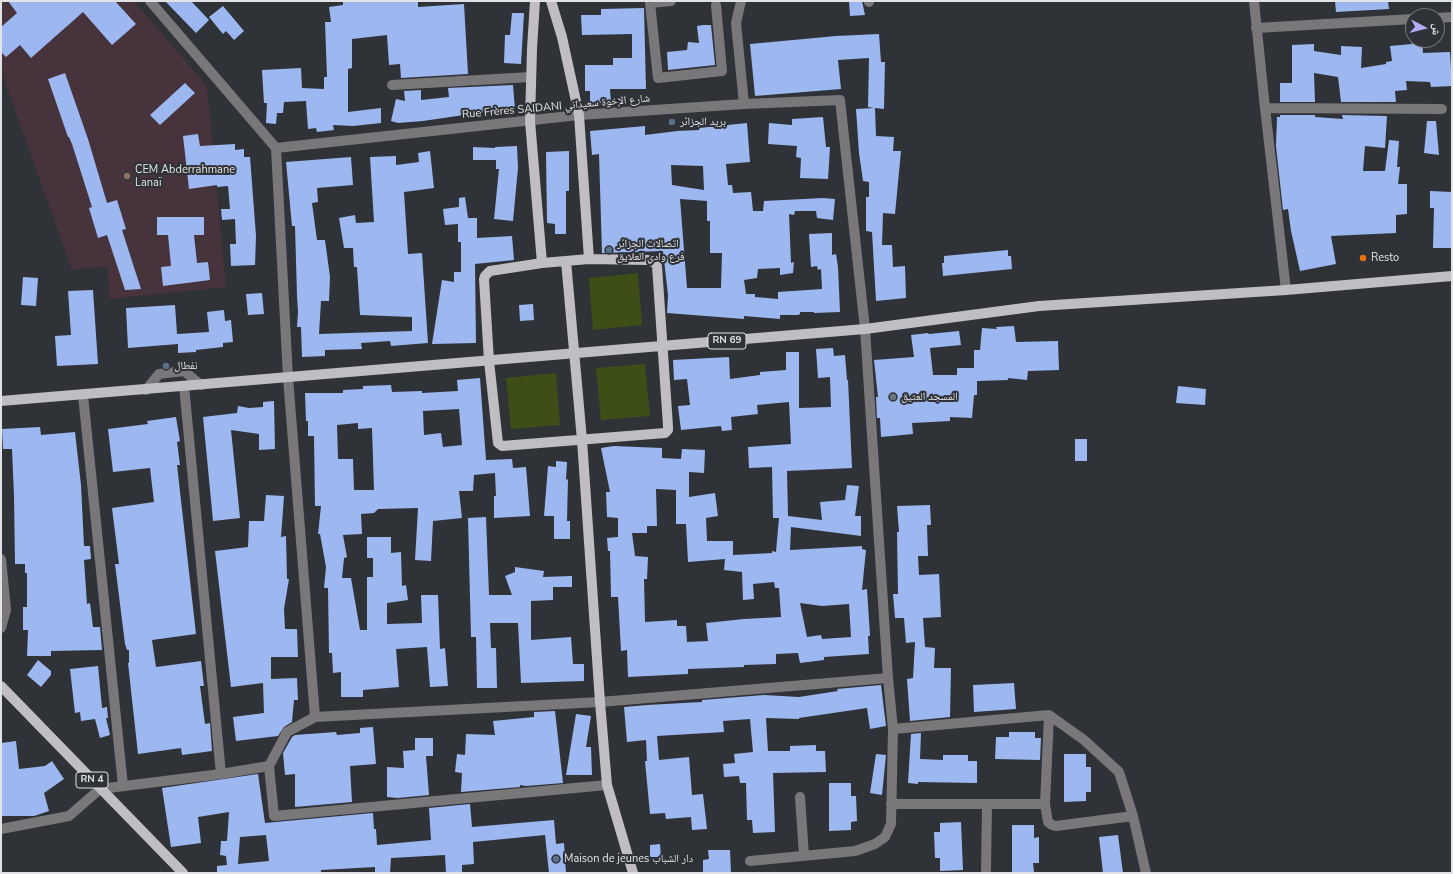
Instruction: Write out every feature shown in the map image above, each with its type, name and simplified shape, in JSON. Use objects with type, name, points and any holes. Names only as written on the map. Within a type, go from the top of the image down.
[{"type":"main road","points":[[535,1],[530,120],[542,263]]},
{"type":"main road","points":[[551,1],[562,38],[579,115],[589,259]]},
{"type":"main road","points":[[589,259],[648,260],[655,263],[668,430],[661,434],[502,446],[499,445],[497,441],[489,361],[484,283],[485,276],[490,272],[542,263],[566,261],[589,259]]},
{"type":"main road","points":[[566,261],[582,440],[607,785],[633,873]]},
{"type":"main road","name":"RN 69","points":[[1,401],[865,329],[1039,306],[1286,290],[1452,276]]},
{"type":"main road","name":"RN 4","points":[[1,686],[183,873]]},
{"type":"street","points":[[150,1],[276,148],[288,378],[315,717]]},
{"type":"street","points":[[671,1],[650,3],[658,78],[722,71],[716,4]]},
{"type":"street","points":[[741,1],[736,23],[744,104]]},
{"type":"street","points":[[1254,1],[1286,290]]},
{"type":"street","points":[[1256,28],[1405,19]]},
{"type":"street","points":[[392,85],[531,77]]},
{"type":"street","name":"Rue Frères SAIDANI شارع الإخوة سعيداني","points":[[276,148],[579,115],[744,104],[840,100],[865,329]]},
{"type":"street","points":[[1265,108],[1442,109]]},
{"type":"street","points":[[750,860],[855,851],[875,844],[885,837],[891,824],[893,729],[888,678],[865,329]]},
{"type":"street","points":[[146,390],[159,374],[184,371],[201,385]]},
{"type":"street","points":[[184,386],[221,774]]},
{"type":"street","points":[[83,395],[123,786]]},
{"type":"street","points":[[1,559],[6,610],[1,628]]},
{"type":"street","points":[[607,785],[274,816],[269,766],[287,732],[315,717],[600,702],[888,678]]},
{"type":"street","points":[[893,729],[1049,715],[1084,740],[1119,772],[1133,816],[1146,873]]},
{"type":"street","points":[[1049,715],[1045,804],[1048,822],[1052,825],[1133,816]]},
{"type":"street","points":[[1,829],[69,816],[100,789],[221,774],[269,766]]},
{"type":"street","points":[[800,797],[804,856]]},
{"type":"street","points":[[892,804],[1045,804]]},
{"type":"street","points":[[986,870],[987,804]]},
{"type":"shaded area","name":"CEM Abderrahmane Lanaï","points":[[1,1],[134,1],[207,86],[226,287],[110,299],[107,266],[72,270],[1,71]]},
{"type":"green space","points":[[638,273],[642,325],[593,330],[589,278]]},
{"type":"green space","points":[[645,364],[650,416],[601,420],[596,368]]},
{"type":"green space","points":[[556,373],[560,425],[511,429],[506,378]]},
{"type":"building","points":[[8,1],[115,1],[136,24],[112,45],[83,12],[31,58],[20,45],[6,57],[1,52],[1,27],[17,13]]},
{"type":"building","points":[[165,1],[191,1],[209,20],[196,33]]},
{"type":"building","points":[[343,1],[418,1],[418,7],[464,4],[468,74],[401,78],[400,64],[389,65],[387,35],[352,39],[352,68],[348,69],[348,112],[381,108],[381,123],[353,126],[333,125],[334,130],[317,132],[316,128],[308,129],[306,101],[284,102],[283,113],[277,113],[276,124],[266,123],[267,103],[264,103],[262,70],[301,68],[302,88],[324,89],[324,77],[327,77],[325,22],[331,22],[329,7],[343,5]]},
{"type":"building","points":[[849,1],[862,1],[865,15],[850,16]]},
{"type":"building","points":[[1335,1],[1388,1],[1389,9],[1336,12]]},
{"type":"building","points":[[223,6],[244,31],[234,40],[226,31],[223,34],[209,17]]},
{"type":"building","points":[[644,8],[646,89],[610,89],[611,103],[590,103],[590,91],[585,91],[585,65],[613,65],[613,58],[632,58],[632,34],[582,35],[581,15],[601,15],[601,9]]},
{"type":"building","points":[[512,13],[524,13],[521,64],[504,63],[505,35],[510,35]]},
{"type":"building","points":[[711,25],[715,65],[668,70],[667,52],[687,50],[688,42],[699,43],[697,26]]},
{"type":"building","points":[[879,34],[881,62],[885,62],[884,109],[875,108],[876,136],[894,137],[893,151],[901,151],[895,214],[883,213],[882,245],[892,245],[893,267],[905,266],[906,298],[876,301],[872,232],[866,231],[866,197],[869,197],[869,182],[863,181],[859,153],[856,109],[874,108],[868,107],[869,58],[838,60],[841,89],[755,96],[750,44],[836,36]]},
{"type":"building","points":[[1314,44],[1314,51],[1341,55],[1341,46],[1362,47],[1361,68],[1386,64],[1386,62],[1392,61],[1390,46],[1405,45],[1405,48],[1423,48],[1423,53],[1450,52],[1452,86],[1431,87],[1430,82],[1406,81],[1407,90],[1395,91],[1396,102],[1341,102],[1338,77],[1314,73],[1315,102],[1280,102],[1280,83],[1292,83],[1292,45]]},
{"type":"building","points":[[65,73],[88,139],[107,203],[117,200],[126,229],[122,230],[141,289],[125,290],[107,235],[98,238],[89,208],[92,207],[72,144],[68,137],[48,79]]},
{"type":"building","points":[[185,83],[195,93],[160,125],[150,115]]},
{"type":"building","points":[[513,85],[515,110],[464,114],[423,121],[398,123],[391,121],[396,99],[405,101],[404,91],[421,90],[421,100],[449,97],[448,88]]},
{"type":"building","points":[[1280,115],[1315,115],[1315,117],[1343,119],[1342,115],[1387,116],[1385,148],[1365,146],[1363,171],[1385,171],[1389,140],[1399,141],[1397,167],[1400,167],[1398,184],[1407,184],[1407,214],[1396,215],[1396,233],[1331,236],[1336,264],[1300,271],[1291,231],[1288,209],[1283,210],[1276,146],[1277,117],[1280,117]]},
{"type":"building","points":[[823,117],[826,147],[830,147],[828,179],[800,178],[801,158],[796,157],[797,146],[768,144],[769,123],[792,125],[792,119]]},
{"type":"building","points":[[1427,121],[1436,121],[1439,155],[1424,153]]},
{"type":"building","points":[[747,123],[750,162],[726,164],[728,185],[732,185],[733,193],[751,192],[753,211],[763,211],[764,201],[823,198],[835,199],[833,220],[817,218],[816,211],[795,211],[794,215],[789,214],[791,263],[794,262],[793,273],[780,275],[780,268],[758,269],[757,278],[744,280],[746,294],[755,294],[755,297],[778,299],[778,292],[822,289],[821,269],[818,270],[817,266],[811,267],[809,234],[832,233],[832,255],[836,254],[838,267],[840,312],[800,312],[798,315],[780,315],[780,319],[744,316],[744,319],[667,313],[668,295],[663,251],[602,253],[599,154],[592,155],[590,131],[645,126],[645,135],[699,130],[699,128]],"holes":[[[671,165],[703,166],[704,190],[672,185]],[[680,199],[707,201],[707,221],[710,221],[710,253],[722,253],[721,288],[687,288]]]},
{"type":"building","points":[[198,134],[200,146],[235,144],[235,150],[244,149],[244,157],[250,157],[256,236],[255,265],[231,266],[230,244],[236,244],[235,219],[222,220],[221,209],[230,209],[228,186],[217,187],[217,185],[189,189],[183,136]]},
{"type":"building","points":[[517,146],[518,168],[513,221],[494,219],[499,169],[496,169],[496,160],[473,160],[473,147],[495,148]]},
{"type":"building","points":[[430,151],[434,188],[404,192],[408,254],[422,253],[428,343],[391,346],[390,341],[361,343],[362,349],[325,350],[325,356],[302,357],[301,327],[297,327],[298,312],[295,226],[292,226],[286,162],[351,157],[353,185],[317,188],[318,202],[312,203],[317,240],[325,240],[330,277],[329,301],[321,301],[319,334],[412,331],[412,317],[360,315],[357,267],[354,267],[353,248],[344,248],[339,218],[355,215],[356,223],[374,222],[370,157],[396,156],[396,165],[419,162],[418,153]]},
{"type":"building","points":[[569,151],[569,191],[566,191],[566,234],[555,234],[555,224],[547,223],[546,152]]},
{"type":"building","points":[[1430,191],[1452,192],[1452,248],[1433,248],[1434,208],[1430,208]]},
{"type":"building","points":[[465,197],[468,218],[477,218],[477,238],[512,236],[514,260],[475,264],[476,343],[432,344],[442,280],[454,282],[454,272],[461,272],[461,242],[458,242],[458,224],[445,225],[443,209],[459,207],[459,198]]},
{"type":"building","points":[[157,217],[204,217],[204,235],[194,235],[197,263],[208,262],[210,280],[163,286],[161,267],[171,266],[168,235],[157,235]]},
{"type":"building","points":[[1008,250],[1008,256],[1011,256],[1012,269],[943,276],[942,263],[944,263],[944,256]]},
{"type":"building","points":[[23,277],[38,278],[36,306],[21,305]]},
{"type":"building","points":[[93,290],[98,364],[57,366],[55,336],[71,335],[68,291]]},
{"type":"building","points":[[262,293],[264,314],[248,315],[246,294]]},
{"type":"building","points":[[533,304],[534,320],[520,321],[519,305]]},
{"type":"building","points":[[175,305],[177,334],[209,332],[207,312],[224,310],[225,321],[231,320],[233,342],[223,343],[223,347],[196,350],[196,352],[178,353],[178,344],[128,348],[126,308]]},
{"type":"building","points":[[1014,326],[1016,342],[1058,341],[1059,370],[1028,371],[1027,380],[1008,378],[1008,380],[977,381],[977,395],[974,395],[972,418],[950,417],[950,421],[912,423],[913,434],[881,437],[880,418],[877,418],[876,397],[878,397],[874,360],[914,357],[911,335],[959,331],[961,345],[930,348],[933,375],[957,375],[957,368],[974,368],[974,350],[980,350],[982,328],[997,329],[996,327]]},
{"type":"building","points":[[833,348],[834,356],[845,355],[848,380],[852,468],[787,471],[788,516],[822,520],[820,502],[845,500],[847,485],[859,486],[855,516],[861,516],[861,536],[791,527],[790,550],[862,546],[862,549],[866,550],[862,590],[867,589],[870,636],[868,636],[869,654],[824,657],[824,660],[800,663],[798,653],[776,654],[776,664],[688,669],[688,674],[628,677],[627,650],[621,651],[618,597],[611,597],[610,551],[608,551],[607,538],[618,537],[618,518],[607,517],[606,492],[610,492],[601,448],[614,446],[662,448],[662,458],[681,459],[682,449],[705,450],[704,473],[689,472],[689,497],[715,493],[718,516],[706,518],[707,541],[733,541],[733,555],[772,553],[772,551],[776,552],[779,518],[773,518],[772,467],[749,468],[748,447],[791,444],[789,402],[757,405],[758,414],[731,417],[732,430],[722,431],[721,426],[681,430],[678,406],[690,405],[687,379],[674,380],[673,360],[729,357],[730,379],[760,375],[760,372],[786,370],[786,352],[799,352],[799,408],[831,407],[830,377],[818,378],[816,349]],"holes":[[[656,489],[676,490],[676,524],[686,524],[688,562],[725,559],[724,570],[742,572],[743,600],[754,599],[753,584],[774,582],[775,588],[779,588],[781,617],[706,623],[708,641],[687,642],[686,626],[677,626],[677,620],[645,622],[644,579],[647,579],[648,557],[635,556],[632,533],[647,533],[647,526],[657,526]],[[800,603],[822,606],[849,604],[851,637],[822,639],[821,635],[807,637]]]},
{"type":"building","points":[[480,378],[486,460],[512,459],[513,468],[526,467],[530,516],[494,518],[494,496],[496,496],[495,473],[474,475],[473,491],[459,491],[462,518],[433,521],[431,561],[415,560],[418,508],[378,509],[374,513],[361,514],[362,534],[343,535],[347,557],[344,558],[342,578],[351,578],[360,630],[367,630],[367,577],[373,577],[373,558],[367,558],[367,537],[391,537],[391,553],[401,552],[402,586],[406,585],[408,600],[387,603],[387,624],[422,623],[421,595],[438,595],[440,649],[445,648],[448,686],[430,687],[427,647],[396,649],[399,687],[363,690],[363,697],[341,697],[341,672],[333,673],[332,653],[329,653],[328,588],[324,588],[326,567],[320,534],[318,534],[321,506],[315,506],[314,436],[308,436],[305,393],[343,393],[343,390],[363,389],[363,386],[391,385],[392,392],[422,391],[422,393],[458,391],[457,380]],"holes":[[[459,409],[462,445],[443,447],[441,433],[424,435],[423,411]],[[358,423],[358,429],[372,428],[374,490],[354,490],[353,459],[338,459],[337,425]]]},
{"type":"building","points":[[1178,386],[1206,389],[1205,405],[1176,403]]},
{"type":"building","points":[[274,401],[275,449],[259,450],[259,434],[231,430],[240,518],[213,521],[203,417],[237,413],[238,406],[249,408],[263,407],[263,402]]},
{"type":"building","points":[[176,417],[180,441],[177,442],[180,465],[177,465],[196,634],[152,640],[156,667],[201,661],[204,686],[200,686],[205,724],[210,723],[212,751],[182,755],[181,748],[138,754],[128,663],[129,650],[127,650],[125,644],[115,564],[119,564],[112,508],[154,502],[150,468],[113,472],[108,429],[148,424],[147,421]]},
{"type":"building","points":[[40,427],[41,435],[75,432],[81,485],[84,546],[90,546],[91,559],[84,560],[87,604],[90,603],[93,627],[100,627],[102,650],[51,651],[51,656],[27,656],[28,630],[23,630],[23,607],[27,607],[27,573],[25,573],[25,564],[15,564],[12,449],[3,449],[2,429]]},
{"type":"building","points":[[1075,439],[1087,439],[1087,461],[1075,461]]},
{"type":"building","points":[[556,461],[567,462],[567,521],[570,521],[570,539],[554,539],[554,516],[544,516],[548,466],[556,467]]},
{"type":"building","points":[[266,495],[284,496],[281,537],[286,536],[287,579],[289,579],[284,609],[285,629],[297,629],[298,657],[271,657],[271,679],[297,678],[298,700],[294,700],[292,722],[284,727],[278,736],[236,741],[233,717],[264,713],[263,683],[231,687],[215,551],[248,547],[249,521],[264,521]]},
{"type":"building","points":[[930,505],[931,525],[927,525],[928,556],[918,556],[919,575],[939,574],[941,617],[923,618],[925,647],[935,648],[934,668],[951,668],[950,717],[910,721],[907,679],[913,678],[915,642],[906,643],[904,618],[895,618],[893,594],[898,594],[897,532],[899,532],[897,506]]},
{"type":"building","points":[[486,517],[489,595],[512,595],[505,576],[515,572],[515,567],[544,571],[543,577],[572,576],[572,587],[553,587],[553,600],[531,601],[531,640],[571,637],[573,664],[584,664],[584,681],[521,683],[518,623],[490,623],[491,648],[496,648],[497,688],[477,688],[476,637],[471,637],[468,518]]},
{"type":"building","points":[[38,660],[51,671],[51,675],[41,687],[27,675]]},
{"type":"building","points":[[98,666],[102,708],[107,707],[108,718],[106,718],[110,735],[100,738],[95,719],[81,721],[80,712],[75,713],[70,669]]},
{"type":"building","points":[[1014,683],[1016,709],[974,712],[973,685]]},
{"type":"building","points":[[881,685],[886,726],[870,729],[867,708],[799,719],[766,718],[768,751],[790,751],[790,746],[816,745],[816,751],[825,751],[826,772],[773,773],[775,832],[753,833],[752,820],[747,820],[746,783],[740,783],[739,776],[724,777],[723,764],[735,763],[734,754],[753,752],[750,719],[723,721],[724,732],[657,736],[659,760],[689,757],[692,795],[703,794],[707,829],[692,830],[691,817],[666,819],[665,813],[650,814],[645,761],[647,761],[646,740],[627,742],[624,707],[702,702],[702,700],[764,695],[799,697],[838,691],[837,689]]},
{"type":"building","points":[[555,711],[563,783],[526,786],[520,785],[520,787],[461,792],[462,773],[455,772],[457,754],[465,755],[466,734],[495,735],[493,721],[534,717],[534,712]]},
{"type":"building","points":[[576,714],[591,716],[586,747],[591,747],[592,775],[566,775]]},
{"type":"building","points":[[373,727],[376,764],[350,766],[352,802],[295,807],[295,774],[285,775],[283,753],[292,737],[295,735],[336,732],[337,735],[360,733],[360,728]]},
{"type":"building","points":[[1009,732],[1035,732],[1035,738],[1041,738],[1040,760],[995,759],[996,737],[1009,737]]},
{"type":"building","points":[[921,733],[920,759],[943,760],[943,755],[968,755],[968,761],[977,761],[977,783],[908,783],[911,734]]},
{"type":"building","points":[[415,738],[433,738],[433,756],[426,756],[429,795],[398,798],[387,797],[387,767],[404,768],[403,751],[415,750]]},
{"type":"building","points":[[16,741],[19,769],[45,766],[52,761],[64,779],[44,793],[49,811],[34,816],[1,816],[1,743]]},
{"type":"building","points":[[876,754],[886,755],[882,795],[870,793]]},
{"type":"building","points":[[1064,754],[1086,754],[1086,767],[1091,767],[1091,792],[1086,792],[1086,801],[1064,802]]},
{"type":"building","points":[[258,774],[265,823],[373,813],[377,845],[431,840],[429,808],[470,804],[472,827],[554,820],[556,844],[564,843],[566,873],[549,873],[545,835],[473,842],[474,864],[462,865],[462,873],[446,873],[445,855],[391,858],[390,873],[375,873],[375,867],[321,870],[321,873],[217,873],[217,866],[227,865],[226,856],[220,855],[221,841],[227,841],[229,812],[198,817],[201,843],[171,847],[162,788]],"holes":[[[266,835],[269,861],[238,864],[240,837]]]},
{"type":"building","points":[[829,783],[851,783],[851,796],[856,796],[857,821],[851,822],[851,830],[829,831]]},
{"type":"building","points":[[961,822],[963,870],[940,871],[940,858],[935,858],[934,832],[940,832],[940,823]]},
{"type":"building","points":[[1012,825],[1034,825],[1034,838],[1039,837],[1039,863],[1033,863],[1034,872],[1012,873]]},
{"type":"building","points":[[1118,835],[1123,873],[1103,873],[1099,837]]},
{"type":"building","points":[[660,844],[661,857],[650,857],[650,845]]},
{"type":"building","points":[[708,850],[730,850],[731,873],[703,873],[703,860],[709,859]]},
{"type":"place","name":"بريد الجزائر","points":[[672,122]]},
{"type":"place","name":"CEM Abderrahmane Lanaï","points":[[127,176]]},
{"type":"place","name":"اتصالات الجزائر فرع وادي العلايق","points":[[609,250]]},
{"type":"place","name":"Resto","points":[[1363,258]]},
{"type":"place","name":"نفطال","points":[[166,366]]},
{"type":"place","name":"المسجد العتيق","points":[[893,397]]},
{"type":"place","name":"Maison de jeunes دار الشباب","points":[[556,859]]}]
